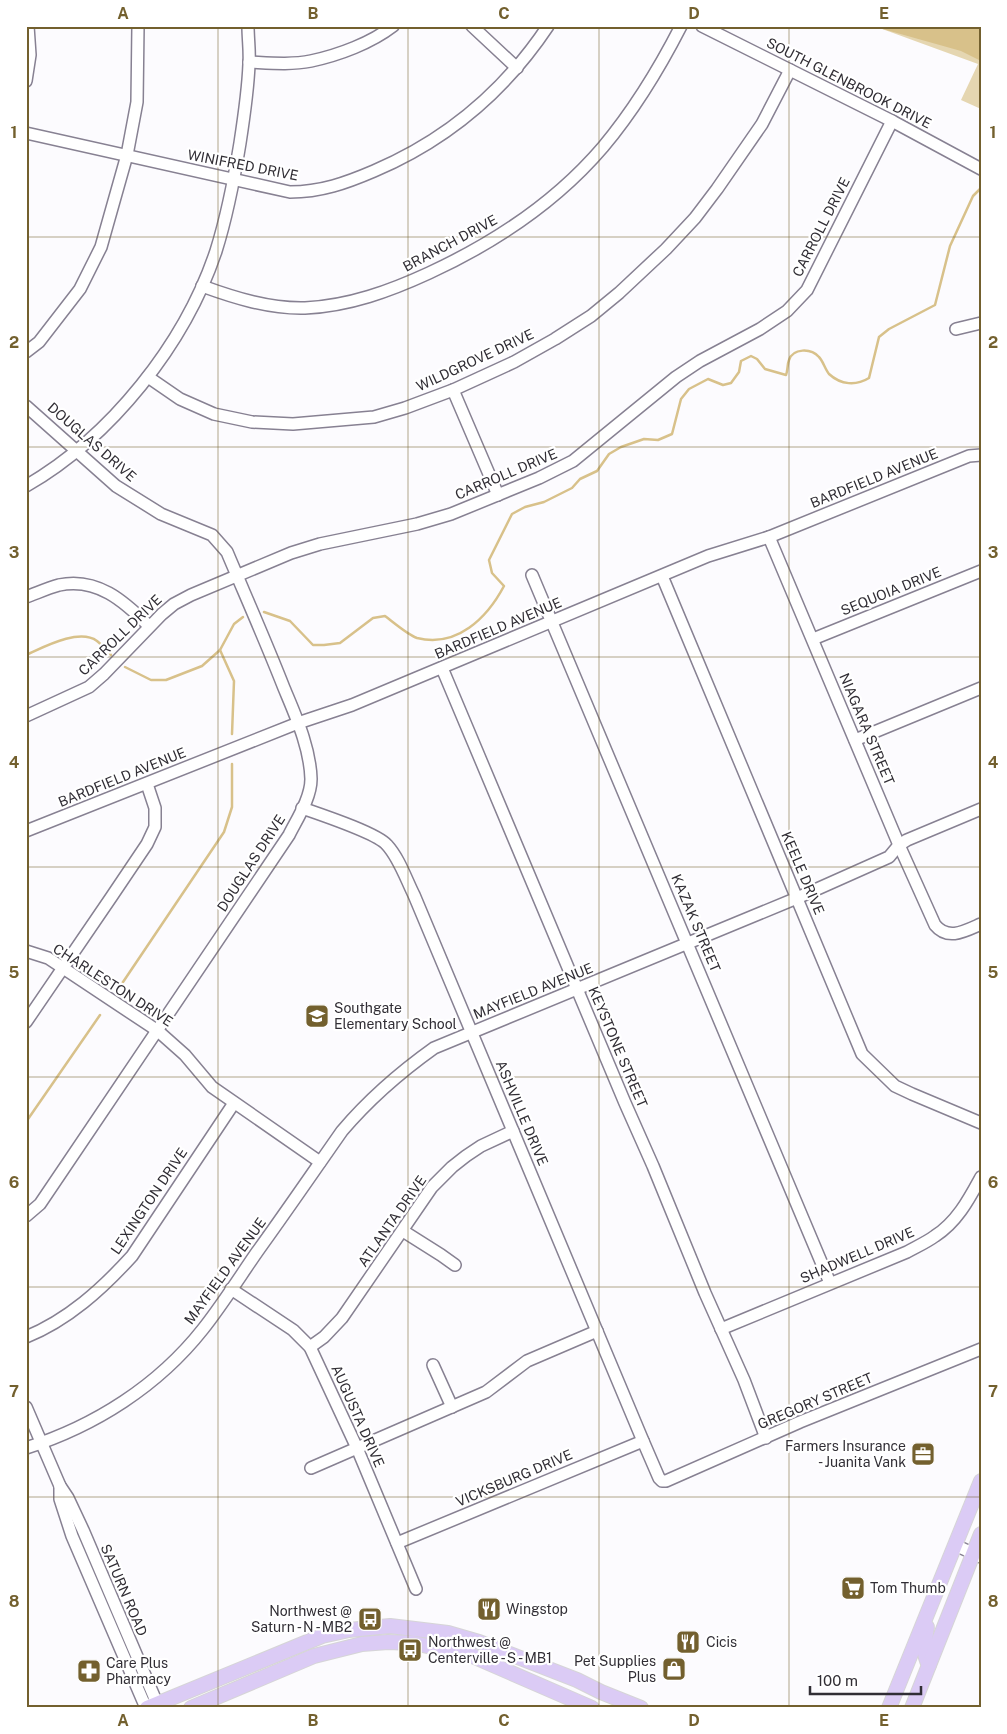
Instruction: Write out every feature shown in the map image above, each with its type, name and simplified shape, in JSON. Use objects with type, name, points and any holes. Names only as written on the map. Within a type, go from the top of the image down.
[{"type":"main road","points":[[889,1708],[981,1480]]},
{"type":"main road","points":[[912,1708],[977,1556],[981,1534]]},
{"type":"main road","points":[[927,1611],[924,1648],[925,1658],[929,1665]]},
{"type":"main road","points":[[152,1707],[308,1641],[333,1634],[374,1627],[399,1627],[440,1632],[479,1642],[577,1680],[641,1708]]},
{"type":"main road","points":[[308,1641],[314,1656]]},
{"type":"main road","points":[[192,1708],[314,1656],[362,1644],[388,1642],[413,1643],[470,1655],[592,1708]]},
{"type":"main road","points":[[910,1656],[914,1659],[921,1686]]},
{"type":"main road","points":[[573,1700],[577,1680]]},
{"type":"street","points":[[26,81],[30,55],[28,26]]},
{"type":"street","points":[[26,352],[39,342],[80,289],[101,247],[128,155],[137,102],[138,26]]},
{"type":"street","points":[[26,486],[77,451],[96,434],[148,377],[172,343],[202,286],[216,251],[234,180],[246,101],[249,62],[248,26]]},
{"type":"street","points":[[249,62],[310,61],[360,44],[384,33],[394,26]]},
{"type":"street","points":[[472,26],[517,68]]},
{"type":"street","name":"WINIFRED DRIVE","points":[[26,133],[282,190],[297,192],[332,187],[349,182],[409,155],[452,128],[498,89],[517,68],[548,26]]},
{"type":"street","name":"BRANCH DRIVE","points":[[202,286],[232,297],[266,305],[304,308],[332,306],[378,294],[446,265],[490,242],[554,195],[612,136],[662,63],[681,26]]},
{"type":"street","name":"SOUTH GLENBROOK DRIVE","points":[[702,26],[892,121],[981,169]]},
{"type":"street","name":"WILDGROVE DRIVE","points":[[148,377],[180,399],[214,414],[252,422],[293,424],[374,417],[405,408],[453,390],[514,362],[591,316],[619,293],[666,249],[695,218],[717,189],[762,124],[790,70]]},
{"type":"street","name":"CARROLL DRIVE","points":[[26,716],[89,687],[104,674],[149,626],[174,604],[291,553],[320,544],[417,524],[451,514],[572,461],[676,377],[700,361],[760,329],[786,311],[806,290],[892,121]]},
{"type":"street","points":[[956,329],[981,323]]},
{"type":"street","points":[[453,390],[498,495]]},
{"type":"street","name":"DOUGLAS DRIVE","points":[[26,406],[116,486],[161,514],[212,535],[227,552],[259,625],[298,723],[306,747],[311,780],[302,808],[289,835],[40,1204],[26,1216]]},
{"type":"street","name":"BARDFIELD AVENUE","points":[[26,832],[298,723],[352,705],[708,556],[769,537],[969,456],[981,455]]},
{"type":"street","name":"NIAGARA STREET","points":[[769,537],[899,845],[935,925],[940,932],[953,934],[981,924]]},
{"type":"street","name":"SEQUOIA DRIVE","points":[[813,639],[981,571]]},
{"type":"street","name":"KAZAK STREET","points":[[532,575],[830,1283]]},
{"type":"street","name":"KEELE DRIVE","points":[[662,576],[862,1054],[895,1086],[981,1123]]},
{"type":"street","points":[[26,597],[58,585],[73,583],[85,585],[101,589],[121,599],[149,626]]},
{"type":"street","name":"KEYSTONE STREET","points":[[442,668],[744,1380],[766,1438]]},
{"type":"street","points":[[855,740],[981,688]]},
{"type":"street","points":[[26,1022],[147,844],[156,827],[155,808],[147,784]]},
{"type":"street","name":"ASHVILLE DRIVE","points":[[302,808],[365,832],[386,843],[398,862],[472,1032],[643,1441],[659,1478],[662,1480]]},
{"type":"street","name":"MAYFIELD AVENUE","points":[[26,1448],[42,1443],[114,1408],[159,1375],[182,1353],[202,1330],[342,1131],[362,1108],[405,1068],[434,1048],[797,898],[889,857],[906,840],[981,809]]},
{"type":"street","name":"CHARLESTON DRIVE","points":[[26,951],[48,958],[158,1030],[185,1055],[212,1087],[320,1162]]},
{"type":"street","name":"LEXINGTON DRIVE","points":[[26,1337],[63,1318],[112,1279],[132,1256],[234,1103]]},
{"type":"street","name":"ATLANTA DRIVE","points":[[310,1347],[324,1337],[342,1318],[432,1187],[452,1167],[481,1146],[513,1130]]},
{"type":"street","name":"SHADWELL DRIVE","points":[[721,1329],[907,1252],[935,1237],[950,1224],[968,1201],[981,1177]]},
{"type":"street","points":[[403,1231],[455,1265]]},
{"type":"street","name":"AUGUSTA DRIVE","points":[[231,1289],[293,1330],[310,1347],[357,1448],[416,1589]]},
{"type":"street","points":[[311,1468],[486,1392],[528,1361],[597,1331]]},
{"type":"street","name":"GREGORY STREET","points":[[662,1480],[666,1480],[800,1422],[981,1349]]},
{"type":"street","points":[[433,1365],[452,1408]]},
{"type":"street","name":"SATURN ROAD","points":[[26,1408],[60,1486],[68,1498],[83,1530],[152,1707]]},
{"type":"street","name":"VICKSBURG DRIVE","points":[[397,1543],[643,1441]]},
{"type":"street","points":[[955,1545],[977,1556]]},
{"type":"shaded area","points":[[872,26],[981,26],[981,61],[961,51]]},
{"type":"shaded area","points":[[874,26],[981,26],[981,109],[961,100],[978,64]]},
{"type":"waterway","points":[[264,612],[290,621],[313,645],[340,643],[373,618],[385,616],[417,638],[445,639],[469,628],[489,609],[504,586],[492,573],[489,560],[512,514],[525,507],[544,502],[572,488],[580,479],[597,471],[609,454],[621,447],[644,439],[658,440],[672,434],[681,399],[689,389],[708,379],[723,385],[731,383],[739,372],[741,361],[751,356],[757,359],[765,369],[786,375],[788,362],[791,356],[798,351],[816,354],[829,374],[838,380],[854,383],[869,378],[879,337],[889,329],[935,305],[950,246],[973,196],[981,188]]},
{"type":"waterway","points":[[125,667],[151,680],[166,680],[202,666],[220,650],[234,624],[243,617]]},
{"type":"waterway","points":[[26,655],[62,640],[81,637],[97,641],[111,655]]},
{"type":"waterway","points":[[220,650],[234,681],[232,734]]},
{"type":"waterway","points":[[119,988],[224,832],[232,807],[232,764]]},
{"type":"waterway","points":[[26,1122],[100,1015]]},
{"type":"place","name":"Southgate Elementary School","points":[[317,1016]]},
{"type":"place","name":"Farmers Insurance - Juanita Vank","points":[[923,1454]]},
{"type":"place","name":"Tom Thumb","points":[[853,1588]]},
{"type":"place","name":"Wingstop","points":[[489,1609]]},
{"type":"place","name":"Northwest @ Saturn - N - MB2","points":[[370,1619]]},
{"type":"place","name":"Cicis","points":[[688,1642]]},
{"type":"place","name":"Northwest @ Centerville - S - MB1","points":[[410,1650]]},
{"type":"place","name":"Pet Supplies Plus","points":[[674,1669]]},
{"type":"place","name":"Care Plus Pharmacy","points":[[89,1671]]}]
